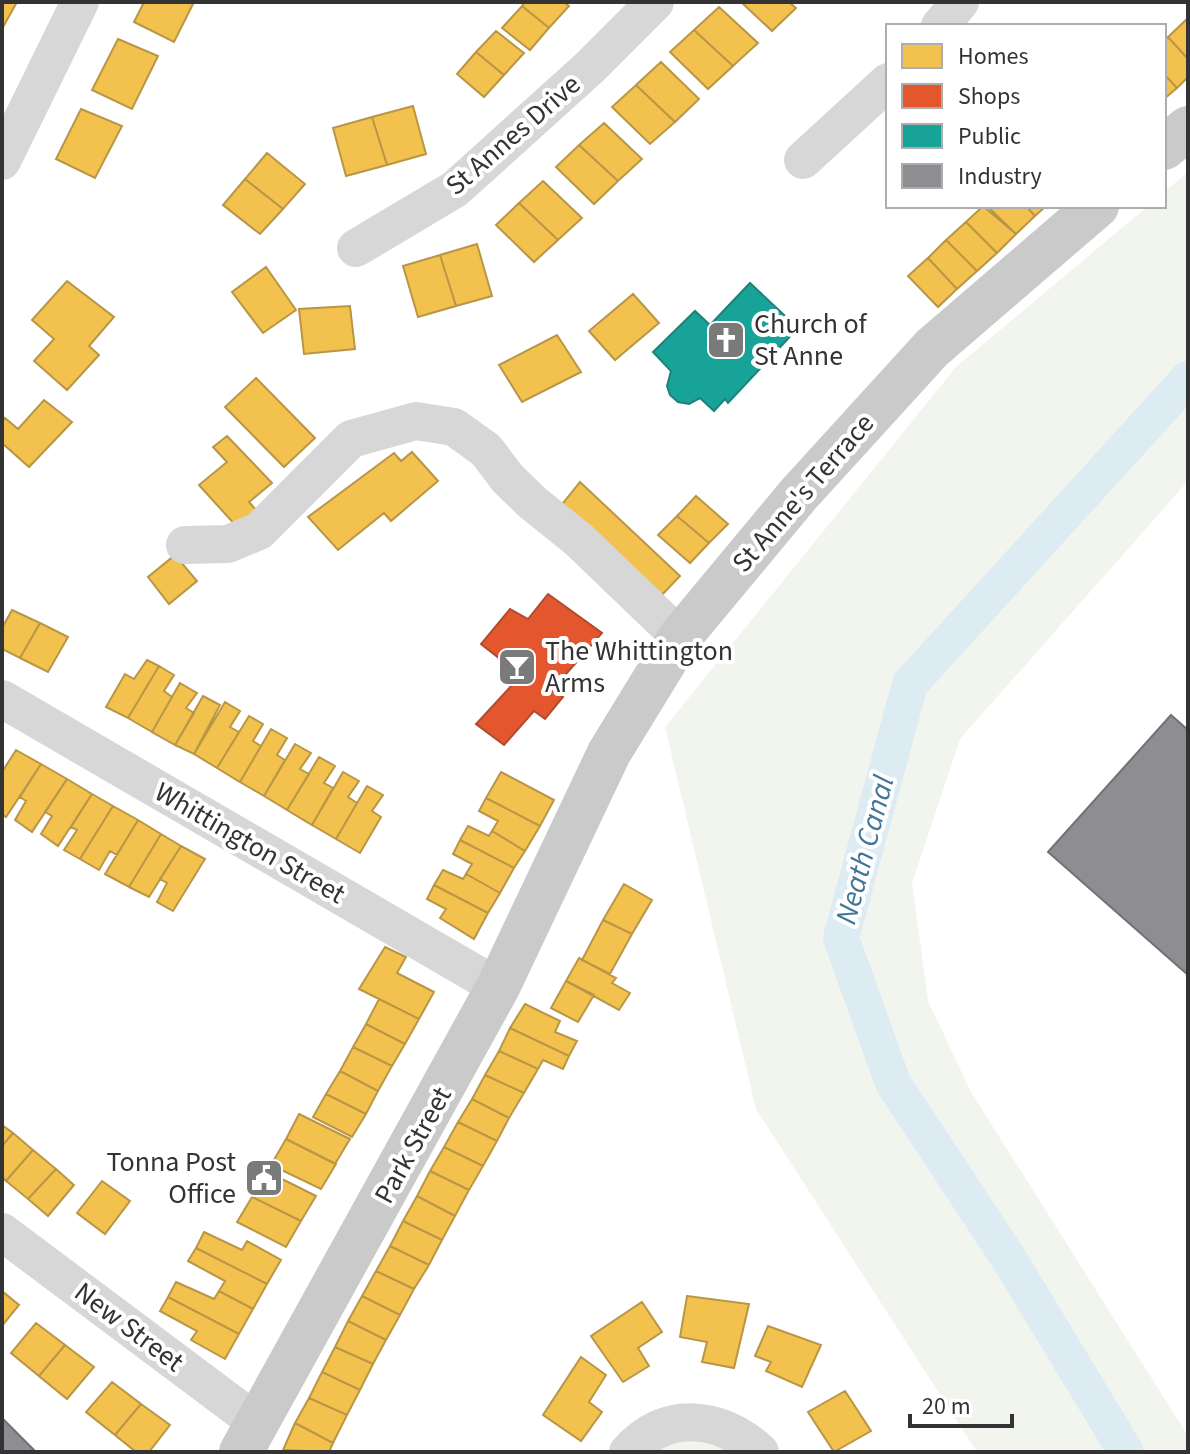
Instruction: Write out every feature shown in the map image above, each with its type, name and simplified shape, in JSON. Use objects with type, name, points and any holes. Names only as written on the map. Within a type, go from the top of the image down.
[{"type":"main road","points":[[1166,146],[1188,128]]},
{"type":"main road","name":"St Anne's Terrace","points":[[573,832],[609,753],[680,637],[798,495],[932,348],[1095,208]]},
{"type":"main road","name":"Park Street","points":[[248,1437],[369,1226],[498,987],[573,832]]},
{"type":"street","points":[[2,161],[80,2]]},
{"type":"street","name":"St Annes Drive","points":[[356,248],[455,189],[589,68],[655,2]]},
{"type":"street","points":[[942,24],[960,2]]},
{"type":"street","points":[[803,160],[886,84]]},
{"type":"street","points":[[185,545],[228,544],[259,531],[351,439],[416,421],[454,427],[486,450],[508,479],[579,540],[680,637]]},
{"type":"street","name":"Whittington Street","points":[[2,699],[498,987]]},
{"type":"street","name":"New Street","points":[[2,1232],[248,1437]]},
{"type":"street","points":[[628,1452],[642,1437],[677,1421],[714,1423],[741,1435],[760,1452]]},
{"type":"shaded area","points":[[1188,172],[1188,481],[960,739],[912,883],[928,1001],[971,1092],[1188,1436],[1188,1452],[977,1452],[756,1109],[665,727],[956,367],[1146,208],[1166,208],[1166,190]]},
{"type":"shaded area","points":[[680,1435],[738,1452],[643,1452]]},
{"type":"building: Homes","points":[[2,2],[17,2],[2,29]]},
{"type":"building: Homes","points":[[144,2],[194,2],[174,42],[134,22]]},
{"type":"building: Homes","points":[[525,2],[564,2],[569,6],[549,28],[522,6]]},
{"type":"building: Homes","points":[[741,2],[789,2],[796,8],[772,31]]},
{"type":"building: Homes","points":[[522,6],[549,28],[530,50],[502,28]]},
{"type":"building: Homes","points":[[719,7],[758,43],[733,66],[694,30]]},
{"type":"building: Homes","points":[[1188,20],[1188,59],[1168,37]]},
{"type":"building: Homes","points":[[694,30],[733,66],[708,89],[670,52]]},
{"type":"building: Homes","points":[[496,31],[524,53],[504,75],[476,52]]},
{"type":"building: Homes","points":[[1168,37],[1188,59],[1188,77],[1177,88],[1166,76]]},
{"type":"building: Homes","points":[[118,39],[158,56],[132,109],[92,90]]},
{"type":"building: Homes","points":[[476,52],[504,75],[484,97],[457,74]]},
{"type":"building: Homes","points":[[661,62],[699,99],[675,122],[636,85]]},
{"type":"building: Homes","points":[[1166,76],[1177,88],[1166,97]]},
{"type":"building: Homes","points":[[636,85],[675,122],[650,144],[612,107]]},
{"type":"building: Homes","points":[[413,106],[426,154],[387,165],[372,117]]},
{"type":"building: Homes","points":[[81,109],[122,126],[95,178],[56,159]]},
{"type":"building: Homes","points":[[372,117],[387,165],[346,176],[333,128]]},
{"type":"building: Homes","points":[[604,123],[642,159],[618,181],[579,145]]},
{"type":"building: Homes","points":[[579,145],[618,181],[594,204],[556,167]]},
{"type":"building: Homes","points":[[267,153],[305,184],[283,209],[245,179]]},
{"type":"building: Homes","points":[[245,179],[283,209],[260,234],[223,205]]},
{"type":"building: Homes","points":[[543,181],[582,218],[558,240],[519,203]]},
{"type":"building: Homes","points":[[519,203],[558,240],[534,262],[496,225]]},
{"type":"building: Homes","points":[[981,208],[985,208],[1016,234],[997,253],[966,222]]},
{"type":"building: Homes","points":[[989,208],[1028,208],[1035,216],[1016,234]]},
{"type":"building: Homes","points":[[1028,208],[1044,208],[1035,216]]},
{"type":"building: Homes","points":[[966,222],[997,253],[977,271],[946,240]]},
{"type":"building: Homes","points":[[946,240],[977,271],[957,289],[928,258]]},
{"type":"building: Homes","points":[[477,244],[492,296],[456,306],[440,255]]},
{"type":"building: Homes","points":[[440,255],[456,306],[418,317],[403,266]]},
{"type":"building: Homes","points":[[928,258],[957,289],[938,307],[908,276]]},
{"type":"building: Homes","points":[[266,267],[296,310],[263,333],[232,292]]},
{"type":"building: Homes","points":[[67,281],[114,317],[89,346],[99,355],[67,390],[34,361],[54,339],[32,320]]},
{"type":"building: Homes","points":[[633,294],[659,323],[615,360],[589,331]]},
{"type":"building: Homes","points":[[350,306],[355,349],[304,354],[299,309]]},
{"type":"building: Homes","points":[[557,335],[581,372],[522,402],[499,365]]},
{"type":"building: Homes","points":[[256,378],[315,438],[284,467],[225,407]]},
{"type":"building: Homes","points":[[44,400],[72,422],[29,467],[2,443],[2,422],[5,418],[18,429]]},
{"type":"building: Homes","points":[[227,436],[272,483],[249,502],[257,511],[237,527],[199,485],[227,462],[213,447]]},
{"type":"building: Homes","points":[[412,452],[438,481],[391,521],[384,513],[338,550],[308,517],[394,453],[401,461]]},
{"type":"building: Homes","points":[[580,482],[680,576],[657,600],[560,507]]},
{"type":"building: Homes","points":[[696,496],[728,524],[709,543],[677,516]]},
{"type":"building: Homes","points":[[677,516],[709,543],[690,563],[658,535]]},
{"type":"building: Homes","points":[[175,555],[197,581],[169,604],[148,577]]},
{"type":"building: Homes","points":[[12,610],[40,623],[20,658],[2,649],[2,628]]},
{"type":"building: Homes","points":[[40,623],[68,637],[48,672],[20,658]]},
{"type":"building: Homes","points":[[147,660],[159,666],[128,718],[106,707],[125,674],[134,679]]},
{"type":"building: Homes","points":[[159,666],[174,675],[164,691],[172,697],[152,732],[128,718]]},
{"type":"building: Homes","points":[[180,683],[197,693],[186,708],[194,713],[175,745],[152,732]]},
{"type":"building: Homes","points":[[203,696],[220,705],[194,754],[175,745]]},
{"type":"building: Homes","points":[[225,702],[240,711],[230,727],[239,732],[217,768],[194,754]]},
{"type":"building: Homes","points":[[249,716],[263,724],[253,741],[261,746],[240,782],[217,768]]},
{"type":"building: Homes","points":[[271,729],[287,738],[277,755],[285,760],[264,796],[240,782]]},
{"type":"building: Homes","points":[[295,744],[311,753],[300,769],[309,774],[287,810],[264,796]]},
{"type":"building: Homes","points":[[16,750],[41,764],[6,817],[2,814],[2,772]]},
{"type":"building: Homes","points":[[319,757],[335,766],[324,783],[333,788],[312,825],[287,810]]},
{"type":"building: Homes","points":[[41,764],[67,779],[32,832],[15,820],[26,801],[20,797]]},
{"type":"building: Homes","points":[[343,772],[359,781],[348,797],[357,803],[336,839],[312,825]]},
{"type":"building: Homes","points":[[501,772],[554,800],[540,826],[486,798]]},
{"type":"building: Homes","points":[[67,779],[92,794],[58,846],[41,834],[52,816],[45,812]]},
{"type":"building: Homes","points":[[367,786],[383,795],[372,811],[381,817],[360,853],[336,839]]},
{"type":"building: Homes","points":[[92,794],[113,806],[80,859],[64,850],[77,830],[71,827]]},
{"type":"building: Homes","points":[[486,798],[540,826],[525,851],[492,831],[498,821],[479,811]]},
{"type":"building: Homes","points":[[113,806],[138,820],[117,855],[110,851],[99,870],[80,859]]},
{"type":"building: Homes","points":[[138,820],[161,834],[129,887],[105,874]]},
{"type":"building: Homes","points":[[468,826],[489,836],[492,831],[525,851],[514,868],[460,840]]},
{"type":"building: Homes","points":[[161,834],[181,846],[149,897],[129,887]]},
{"type":"building: Homes","points":[[460,840],[514,868],[500,893],[466,874],[472,864],[453,854]]},
{"type":"building: Homes","points":[[181,846],[205,859],[173,911],[157,902],[167,883],[160,879]]},
{"type":"building: Homes","points":[[443,870],[463,879],[466,874],[500,893],[488,913],[434,885]]},
{"type":"building: Homes","points":[[624,884],[652,900],[632,934],[603,920]]},
{"type":"building: Homes","points":[[434,885],[488,913],[474,939],[440,918],[446,909],[427,899]]},
{"type":"building: Homes","points":[[603,920],[632,934],[610,974],[582,960]]},
{"type":"building: Homes","points":[[385,947],[406,957],[397,973],[434,992],[419,1019],[359,989]]},
{"type":"building: Homes","points":[[579,958],[616,978],[612,983],[630,993],[619,1010],[566,981]]},
{"type":"building: Homes","points":[[566,981],[594,995],[578,1022],[551,1008]]},
{"type":"building: Homes","points":[[379,999],[419,1019],[405,1044],[366,1024]]},
{"type":"building: Homes","points":[[525,1004],[560,1021],[555,1032],[577,1041],[569,1056],[510,1028]]},
{"type":"building: Homes","points":[[366,1024],[405,1044],[392,1066],[353,1047]]},
{"type":"building: Homes","points":[[510,1028],[569,1056],[563,1069],[543,1060],[538,1069],[499,1051]]},
{"type":"building: Homes","points":[[353,1047],[392,1066],[378,1091],[340,1071]]},
{"type":"building: Homes","points":[[499,1051],[538,1069],[524,1093],[485,1075]]},
{"type":"building: Homes","points":[[340,1071],[378,1091],[366,1114],[326,1094]]},
{"type":"building: Homes","points":[[485,1075],[524,1093],[509,1118],[472,1099]]},
{"type":"building: Homes","points":[[326,1094],[366,1114],[352,1137],[313,1117]]},
{"type":"building: Homes","points":[[472,1099],[509,1118],[497,1141],[458,1122]]},
{"type":"building: Homes","points":[[299,1114],[350,1139],[335,1164],[286,1139]]},
{"type":"building: Homes","points":[[458,1122],[497,1141],[483,1166],[444,1147]]},
{"type":"building: Homes","points":[[2,1125],[13,1133],[2,1146]]},
{"type":"building: Homes","points":[[13,1133],[33,1150],[6,1181],[2,1177],[2,1146]]},
{"type":"building: Homes","points":[[286,1139],[336,1164],[321,1189],[271,1165]]},
{"type":"building: Homes","points":[[444,1147],[483,1166],[469,1190],[430,1171]]},
{"type":"building: Homes","points":[[33,1150],[56,1169],[28,1199],[6,1181]]},
{"type":"building: Homes","points":[[56,1169],[74,1185],[48,1216],[28,1199]]},
{"type":"building: Homes","points":[[266,1171],[316,1196],[301,1221],[252,1197]]},
{"type":"building: Homes","points":[[430,1171],[469,1190],[455,1216],[417,1196]]},
{"type":"building: Homes","points":[[102,1181],[130,1201],[105,1234],[77,1213]]},
{"type":"building: Homes","points":[[417,1196],[455,1216],[442,1240],[403,1221]]},
{"type":"building: Homes","points":[[252,1197],[301,1221],[286,1247],[237,1222]]},
{"type":"building: Homes","points":[[403,1221],[442,1240],[429,1265],[390,1246]]},
{"type":"building: Homes","points":[[204,1232],[242,1250],[247,1241],[281,1260],[267,1284],[196,1248]]},
{"type":"building: Homes","points":[[390,1246],[429,1265],[414,1289],[376,1271]]},
{"type":"building: Homes","points":[[196,1248],[267,1284],[253,1309],[219,1291],[225,1281],[188,1261]]},
{"type":"building: Homes","points":[[376,1271],[414,1289],[400,1315],[362,1296]]},
{"type":"building: Homes","points":[[176,1282],[214,1299],[219,1291],[253,1309],[239,1334],[168,1297]]},
{"type":"building: Homes","points":[[2,1291],[19,1305],[2,1326]]},
{"type":"building: Homes","points":[[362,1296],[400,1315],[386,1340],[348,1321]]},
{"type":"building: Homes","points":[[687,1296],[749,1304],[734,1368],[702,1362],[707,1342],[680,1337]]},
{"type":"building: Homes","points":[[168,1297],[239,1334],[225,1359],[191,1340],[197,1331],[160,1311]]},
{"type":"building: Homes","points":[[642,1302],[662,1332],[638,1348],[649,1366],[623,1382],[591,1336]]},
{"type":"building: Homes","points":[[348,1321],[386,1340],[373,1364],[335,1347]]},
{"type":"building: Homes","points":[[36,1323],[65,1345],[39,1376],[11,1353]]},
{"type":"building: Homes","points":[[768,1326],[821,1345],[802,1387],[766,1371],[771,1362],[755,1356]]},
{"type":"building: Homes","points":[[65,1345],[94,1367],[67,1399],[39,1376]]},
{"type":"building: Homes","points":[[335,1347],[373,1364],[360,1390],[322,1372]]},
{"type":"building: Homes","points":[[581,1357],[606,1375],[589,1402],[602,1412],[581,1441],[543,1415]]},
{"type":"building: Homes","points":[[322,1372],[360,1390],[347,1415],[309,1398]]},
{"type":"building: Homes","points":[[112,1382],[141,1404],[115,1435],[86,1412]]},
{"type":"building: Homes","points":[[845,1391],[871,1431],[834,1452],[808,1412]]},
{"type":"building: Homes","points":[[309,1398],[347,1415],[333,1443],[295,1423]]},
{"type":"building: Homes","points":[[141,1404],[170,1425],[149,1452],[136,1452],[115,1435]]},
{"type":"building: Homes","points":[[295,1423],[333,1443],[329,1452],[283,1450]]},
{"type":"building: Shops","points":[[548,594],[602,633],[552,690],[563,697],[545,719],[534,711],[504,745],[476,724],[513,684],[502,676],[509,666],[481,644],[510,609],[528,619]]},
{"type":"building: Public","name":"Church of St Anne","points":[[750,283],[798,328],[728,403],[725,399],[714,411],[700,398],[689,404],[678,402],[670,395],[667,386],[671,371],[653,352],[695,311],[710,325]]},
{"type":"building: Industry","points":[[1171,715],[1188,730],[1188,975],[1048,852]]},
{"type":"building: Industry","points":[[2,1418],[36,1452],[2,1452]]},
{"type":"waterway","name":"Neath Canal","points":[[1126,1452],[1009,1259],[893,1083],[841,938],[910,684],[1188,379]]},
{"type":"place","name":"Church of St Anne","points":[[726,340]]},
{"type":"place","name":"The Whittington Arms","points":[[517,667]]},
{"type":"place","name":"Tonna Post Office","points":[[264,1178]]}]
